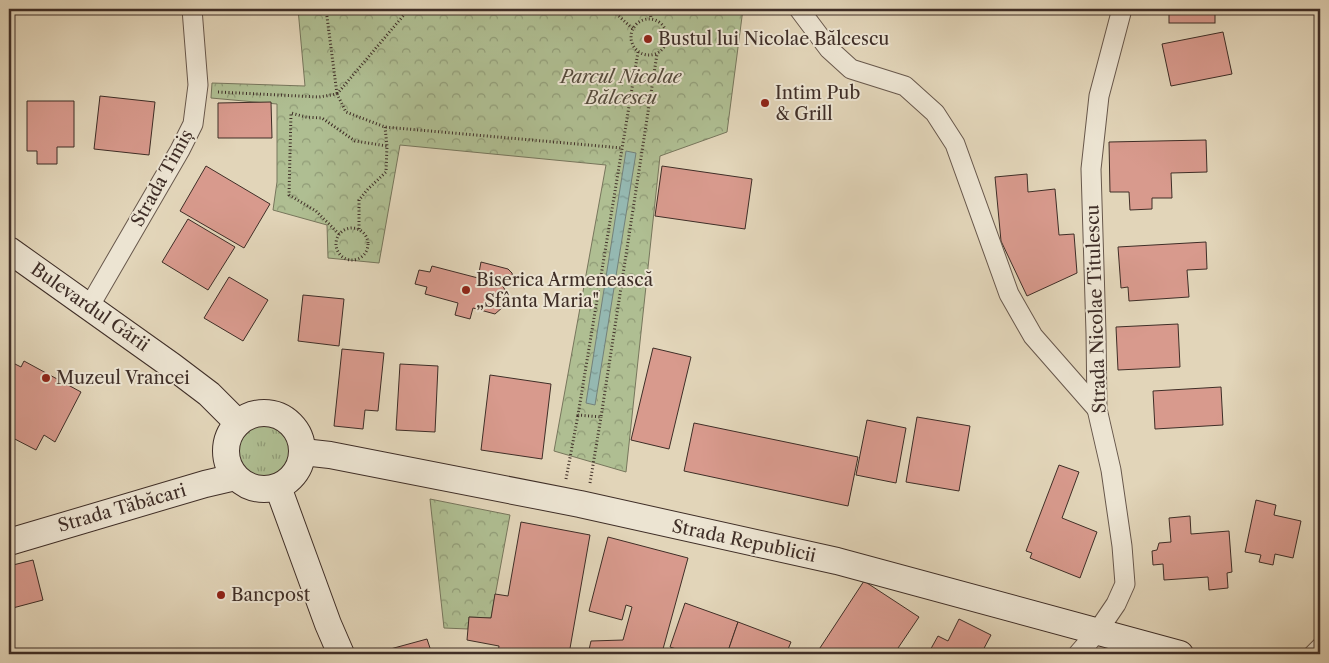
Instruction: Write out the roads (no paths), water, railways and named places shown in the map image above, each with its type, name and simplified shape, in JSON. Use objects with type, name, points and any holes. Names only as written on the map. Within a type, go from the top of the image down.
[{"type":"main road","name":"Bulevardul Gării","points":[[9,250],[209,394],[238,424]]},
{"type":"main road","points":[[260,413],[279,416],[286,420],[296,431],[303,452],[301,462],[289,481],[278,487],[260,490],[248,486],[235,477],[226,459],[226,445],[230,434],[244,418],[260,413]]},
{"type":"main road","name":"Strada Republicii","points":[[303,452],[330,455],[574,504],[837,561],[1180,654]]},
{"type":"main road","name":"Strada Tăbăcari","points":[[11,539],[235,477]]},
{"type":"main road","points":[[278,487],[325,614],[342,654]]},
{"type":"street","name":"Strada Timiș","points":[[89,307],[180,150],[193,124],[198,85],[192,9]]},
{"type":"street","points":[[799,9],[829,49],[851,69],[905,86],[935,113],[955,144],[1009,294],[1033,336],[1097,409]]},
{"type":"street","name":"Strada Nicolae Titulescu","points":[[1078,654],[1097,632],[1116,604],[1125,584],[1122,546],[1111,470],[1097,409],[1091,168],[1098,96],[1122,9]]},
{"type":"lane","points":[[1307,654],[1320,641]]},
{"type":"water","points":[[626,151],[636,153],[595,405],[586,403]]},
{"type":"place","name":"Bustul lui Nicolae Bălcescu","points":[[648,39]]},
{"type":"place","name":"Intim Pub & Grill","points":[[765,103]]},
{"type":"place","name":"Biserica Armenească „Sfânta Maria\"","points":[[466,290]]},
{"type":"place","name":"Muzeul Vrancei","points":[[46,378]]},
{"type":"place","name":"Bancpost","points":[[221,595]]},
{"type":"park label","name":"Parcul Nicolae Bălcescu","points":[[621,87]]}]
